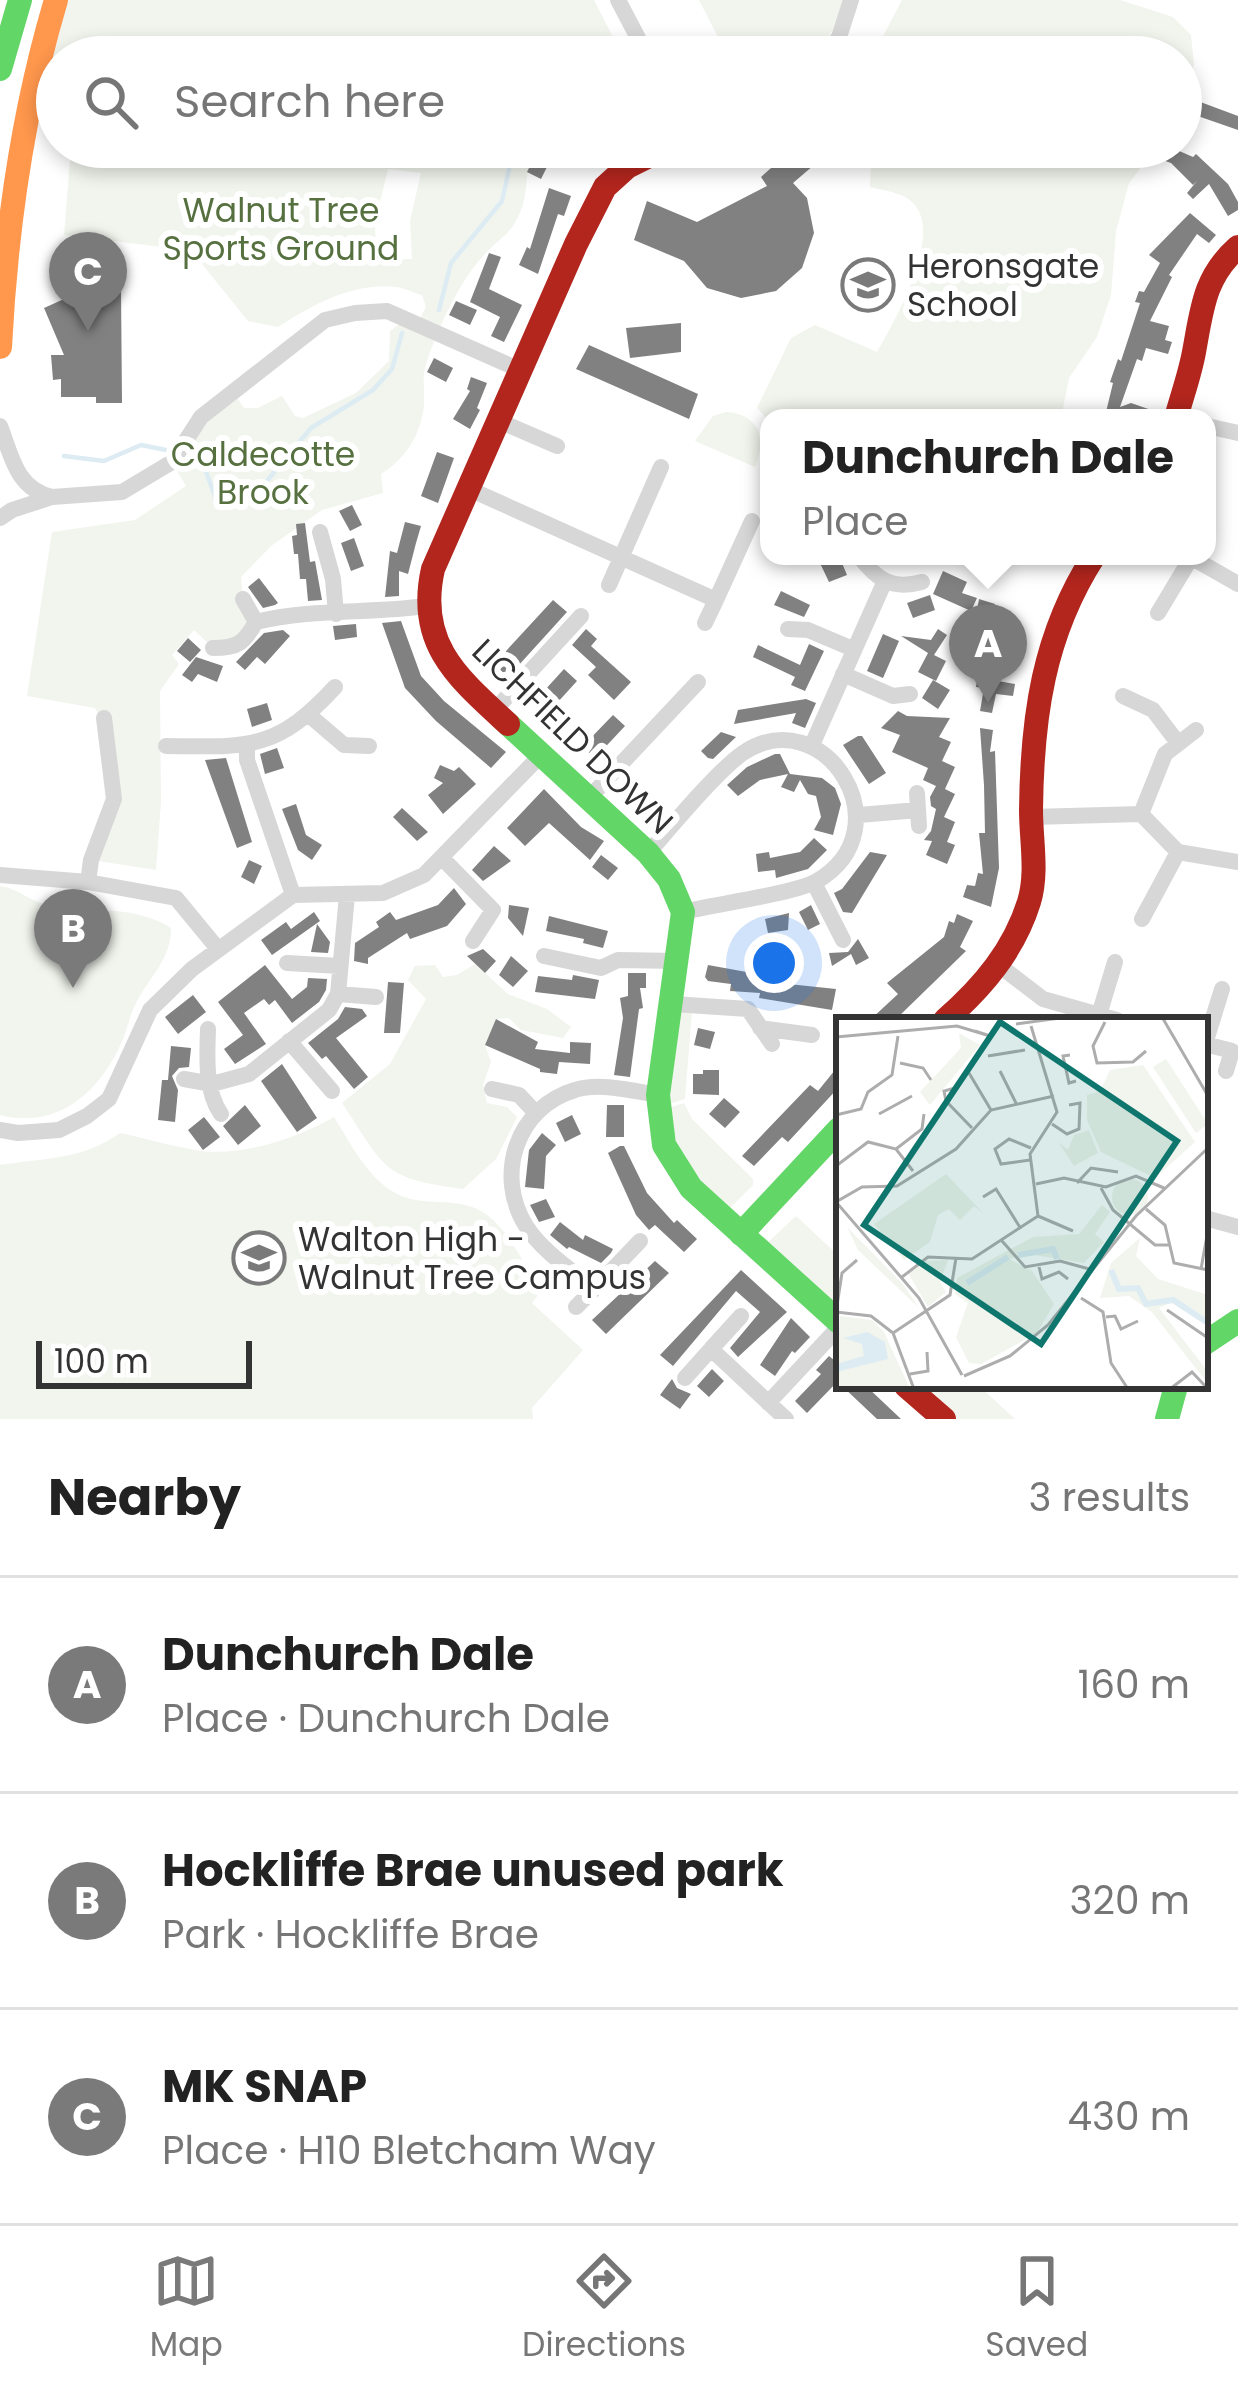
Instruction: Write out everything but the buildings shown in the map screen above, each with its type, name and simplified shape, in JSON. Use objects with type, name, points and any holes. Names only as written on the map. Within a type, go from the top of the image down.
[{"type":"main road","points":[[0,69],[20,0]]},
{"type":"main road","points":[[47,36],[56,0]]},
{"type":"main road","points":[[0,347],[11,204],[36,78]]},
{"type":"main road","points":[[426,606],[428,579],[520,370],[605,188],[625,168]]},
{"type":"main road","points":[[1178,409],[1193,356],[1202,293],[1221,260],[1238,247]]},
{"type":"main road","points":[[949,1017],[1000,966],[1031,898],[1036,690],[1088,565]]},
{"type":"main road","name":"LICHFIELD DOWN","points":[[426,606],[435,643],[457,677],[648,853],[669,879],[683,912]]},
{"type":"main road","points":[[683,912],[680,961],[658,1095],[664,1145],[691,1188],[836,1322]]},
{"type":"main road","points":[[741,1234],[836,1136]]},
{"type":"main road","points":[[1208,1341],[1238,1321]]},
{"type":"main road","points":[[909,1389],[944,1419]]},
{"type":"main road","points":[[1167,1419],[1175,1389]]},
{"type":"street","points":[[618,0],[636,36]]},
{"type":"street","points":[[839,36],[851,0]]},
{"type":"street","points":[[0,518],[52,497],[122,492],[172,462],[201,417],[325,320],[387,311],[520,370]]},
{"type":"street","points":[[499,421],[557,446]]},
{"type":"street","points":[[0,426],[18,472],[32,492],[52,497]]},
{"type":"street","points":[[609,585],[661,467]]},
{"type":"street","points":[[467,488],[716,601]]},
{"type":"street","points":[[705,623],[752,521]]},
{"type":"street","points":[[320,532],[333,579],[336,614]]},
{"type":"street","points":[[867,565],[884,583],[922,582]]},
{"type":"street","points":[[1158,613],[1185,565]]},
{"type":"street","points":[[1204,565],[1238,584]]},
{"type":"street","points":[[812,745],[884,583]]},
{"type":"street","points":[[243,599],[256,622]]},
{"type":"street","points":[[213,648],[244,642],[256,622],[296,612],[336,614],[426,606]]},
{"type":"street","points":[[494,711],[581,616]]},
{"type":"street","points":[[788,629],[808,630],[853,649]]},
{"type":"street","points":[[843,674],[893,695],[910,694]]},
{"type":"street","points":[[589,798],[698,682]]},
{"type":"street","points":[[166,746],[247,747],[309,715],[335,687]]},
{"type":"street","points":[[1124,696],[1153,710],[1178,743]]},
{"type":"street","points":[[309,715],[344,745],[369,746]]},
{"type":"street","points":[[88,882],[114,800],[104,718]]},
{"type":"street","points":[[1141,814],[1165,754],[1196,730]]},
{"type":"street","points":[[648,853],[743,753],[775,740],[812,745],[835,764],[859,815],[854,841],[840,862],[814,883],[683,912]]},
{"type":"street","points":[[247,747],[247,760],[293,896]]},
{"type":"street","points":[[0,1130],[58,1130],[87,1116],[109,1099],[150,1010],[218,949],[293,896],[383,893],[409,884],[443,859],[542,754]]},
{"type":"street","points":[[859,815],[918,810]]},
{"type":"street","points":[[1031,817],[1141,814],[1178,852],[1238,862]]},
{"type":"street","points":[[1142,920],[1178,852]]},
{"type":"street","points":[[443,859],[493,910],[473,940]]},
{"type":"street","points":[[0,875],[88,882],[176,898],[218,949]]},
{"type":"street","points":[[814,883],[843,940]]},
{"type":"street","points":[[184,1079],[212,1084],[249,1074],[329,1010],[338,994],[347,895]]},
{"type":"street","points":[[544,956],[601,968],[618,960],[680,961]]},
{"type":"street","points":[[1000,966],[1068,1014],[1108,1017],[1115,962]]},
{"type":"street","points":[[286,964],[339,966]]},
{"type":"street","points":[[1208,1034],[1222,988]]},
{"type":"street","points":[[338,994],[376,997]]},
{"type":"street","points":[[673,1004],[748,1010],[772,1044]]},
{"type":"street","points":[[760,1028],[812,1035]]},
{"type":"street","points":[[208,1029],[206,1070],[212,1084],[211,1100],[221,1114]]},
{"type":"street","points":[[290,1041],[332,1090]]},
{"type":"street","points":[[1208,1045],[1232,1052],[1226,1071]]},
{"type":"street","points":[[594,1289],[524,1223],[514,1196],[512,1162],[518,1139],[534,1111],[579,1088],[658,1095]]},
{"type":"street","points":[[492,1089],[519,1095],[534,1111]]},
{"type":"street","points":[[1208,1219],[1238,1227]]},
{"type":"street","points":[[576,1307],[640,1241]]},
{"type":"street","points":[[685,1378],[741,1316]]},
{"type":"street","points":[[768,1403],[836,1328]]},
{"type":"street","points":[[711,1348],[785,1419]]},
{"type":"green space","points":[[65,0],[594,0],[612,36],[56,36]]},
{"type":"green space","points":[[699,0],[843,0],[829,36],[717,36]]},
{"type":"green space","points":[[902,0],[1120,0],[1173,17],[1191,36],[883,36]]},
{"type":"green space","points":[[69,168],[529,168],[521,210],[467,277],[435,339],[425,368],[419,426],[404,453],[381,474],[383,493],[322,510],[271,546],[241,577],[243,599],[251,610],[245,642],[213,648],[194,630],[172,655],[179,664],[160,691],[156,870],[91,860],[114,799],[101,718],[95,708],[27,696],[52,532],[135,520],[186,486],[172,462],[231,389],[244,408],[258,408],[282,396],[295,416],[303,418],[356,393],[389,361],[390,331],[408,318],[417,325],[426,307],[422,295],[380,286],[319,303],[278,327],[248,321],[198,259],[179,249],[64,235]],"holes":[[[388,169],[421,173],[410,221],[412,259],[376,259],[375,223]]]},
{"type":"green space","points":[[871,168],[1140,168],[1129,183],[1116,231],[1111,295],[1097,337],[1069,378],[1063,409],[757,408],[791,338],[815,325],[877,352],[904,300],[920,257],[921,218],[905,197],[870,187]]},
{"type":"green space","points":[[726,412],[746,417],[757,429],[760,446],[755,467],[695,441],[713,416]]},
{"type":"green space","points":[[0,886],[45,904],[142,915],[171,928],[164,959],[136,1003],[103,1075],[75,1102],[41,1117],[0,1115]]},
{"type":"green space","points":[[475,964],[508,994],[547,1009],[571,1027],[563,1038],[521,1030],[509,1018],[496,1019],[485,1045],[491,1062],[483,1085],[487,1103],[507,1107],[517,1117],[496,1159],[463,1189],[416,1180],[388,1167],[342,1103],[390,1064],[426,999],[408,980],[415,966],[435,965],[443,977]]},
{"type":"green space","points":[[692,1011],[685,1099],[665,1105],[677,1016]]},
{"type":"green space","points":[[684,1103],[692,1119],[753,1179],[753,1185],[727,1211],[680,1164],[665,1109]]},
{"type":"green space","name":"Walton High - Walnut Tree Campus","points":[[334,1117],[367,1168],[389,1189],[416,1200],[471,1206],[496,1222],[541,1291],[532,1303],[583,1350],[532,1408],[533,1419],[0,1419],[0,1165],[77,1153],[120,1133],[195,1150],[248,1149],[302,1133]]},
{"type":"green space","points":[[796,1216],[836,1253],[836,1312],[764,1246]]},
{"type":"green space","points":[[919,1389],[982,1389],[1015,1419],[954,1419]]},
{"type":"waterway","points":[[439,310],[451,263],[502,201],[509,168]]},
{"type":"waterway","points":[[188,460],[204,466],[218,505],[227,506],[261,488],[311,428],[373,390],[392,369],[402,333]]},
{"type":"waterway","points":[[64,456],[104,461],[141,445],[166,450]]},
{"type":"traffic: fast","points":[[0,69],[20,0]]},
{"type":"traffic: fast","points":[[508,724],[648,853],[669,879],[683,912],[658,1095],[664,1145],[691,1188],[836,1319]]},
{"type":"traffic: fast","points":[[741,1234],[836,1132]]},
{"type":"traffic: fast","points":[[1208,1341],[1238,1321]]},
{"type":"traffic: fast","points":[[1167,1419],[1175,1389]]},
{"type":"traffic: slow","points":[[47,36],[56,0]]},
{"type":"traffic: slow","points":[[0,347],[6,259],[36,78]]},
{"type":"traffic: jam","points":[[508,724],[458,675],[436,639],[429,595],[433,569],[576,244],[605,187],[626,168]]},
{"type":"traffic: jam","points":[[1179,409],[1206,295],[1218,270],[1238,247]]},
{"type":"traffic: jam","points":[[948,1017],[996,967],[1029,902],[1038,710],[1052,647],[1089,565]]},
{"type":"traffic: jam","points":[[909,1389],[944,1419]]},
{"type":"place","name":"Heronsgate School","points":[[868,285]]},
{"type":"place","name":"MK SNAP","points":[[88,331]]},
{"type":"place","name":"Dunchurch Dale","points":[[988,703]]},
{"type":"place","name":"Hockliffe Brae unused park","points":[[73,988]]},
{"type":"place","name":"Walton High - Walnut Tree Campus","points":[[259,1258]]},
{"type":"park label","name":"Walnut Tree Sports Ground","points":[[281,229]]},
{"type":"park label","name":"Caldecotte Brook","points":[[263,473]]}]
